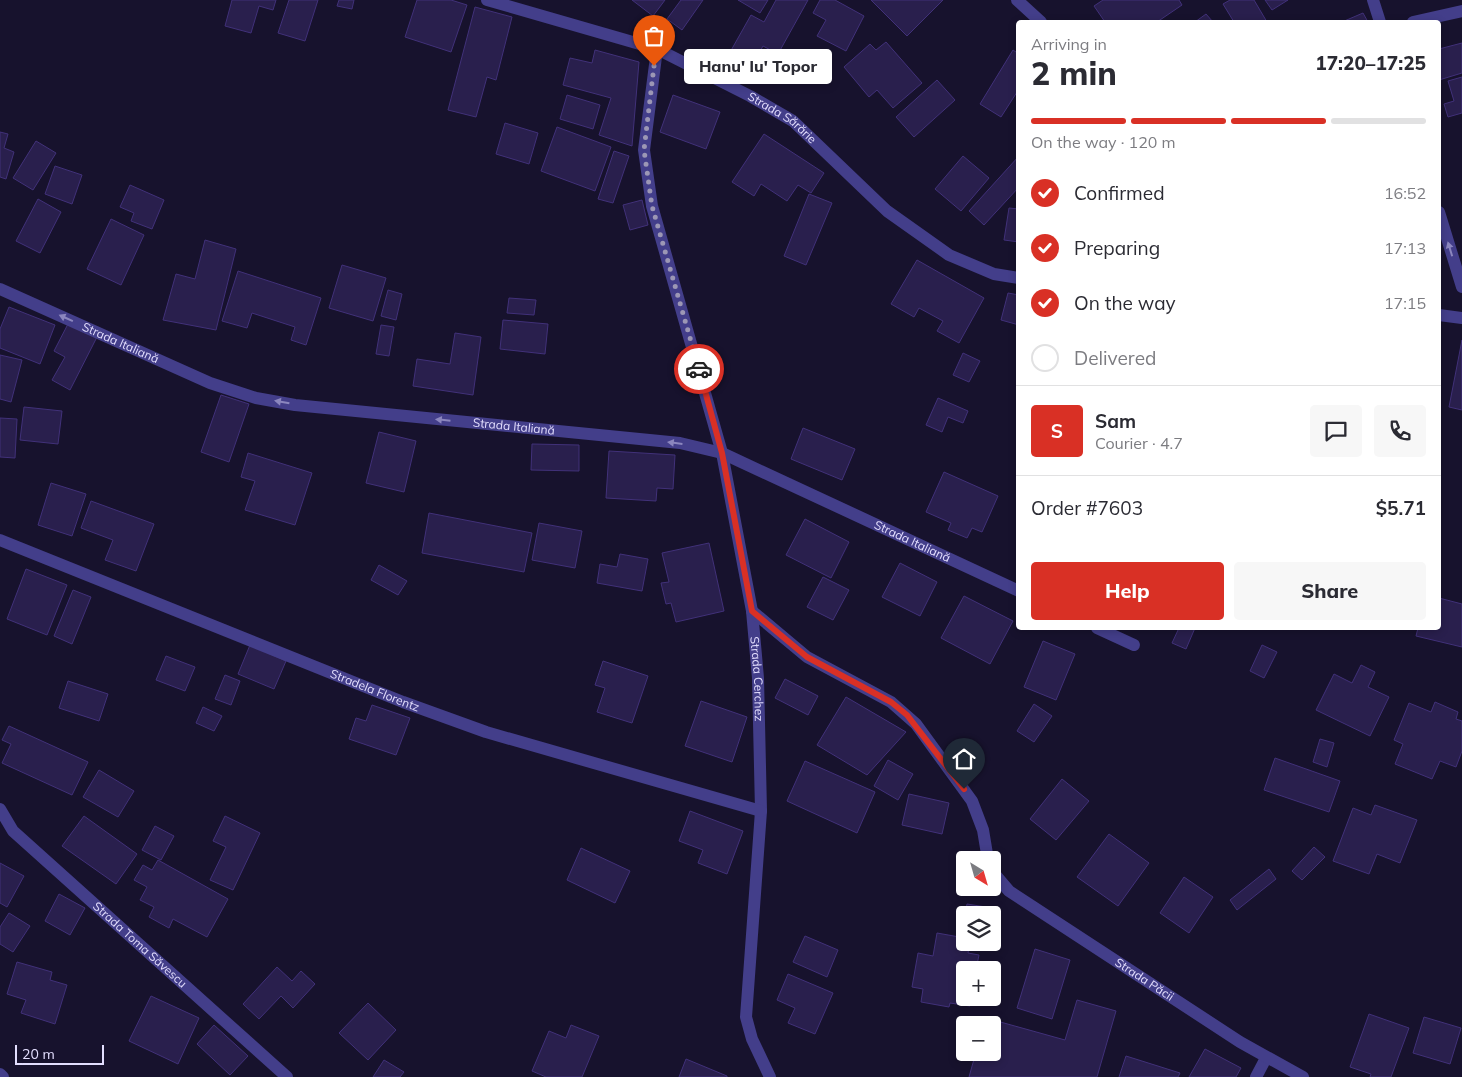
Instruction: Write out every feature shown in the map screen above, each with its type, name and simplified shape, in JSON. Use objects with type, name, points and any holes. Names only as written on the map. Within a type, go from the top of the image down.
[{"type":"street","name":"Strada Sărărie","points":[[487,0],[657,50],[750,96],[793,121],[888,211],[949,255],[994,274],[1016,278]]},
{"type":"street","points":[[1018,0],[1039,20]]},
{"type":"street","points":[[1373,0],[1379,20]]},
{"type":"street","points":[[1422,20],[1462,11]]},
{"type":"street","name":"Strada Cerchez","points":[[657,50],[644,150],[652,206],[722,453],[752,611],[758,678],[761,811],[746,1018],[755,1046],[770,1077]]},
{"type":"street","points":[[1441,219],[1462,287]]},
{"type":"street","name":"Strada Italiană","points":[[0,288],[210,382],[256,398],[295,405],[680,444],[722,453],[1016,590]]},
{"type":"street","points":[[1441,315],[1462,318]]},
{"type":"street","name":"Stradela Florentz","points":[[0,540],[404,702],[486,732],[761,811]]},
{"type":"street","points":[[752,611],[807,657],[891,702],[916,724],[972,801],[983,830],[986,851]]},
{"type":"street","points":[[1101,630],[1134,645]]},
{"type":"street","name":"Strada Toma Săvescu","points":[[0,809],[13,831],[287,1077]]},
{"type":"street","name":"Strada Păcii","points":[[1001,882],[1009,892],[1266,1058],[1303,1077]]},
{"type":"street","points":[[1256,1077],[1266,1058]]},
{"type":"street","points":[[0,1074],[3,1077]]},
{"type":"building","points":[[232,0],[276,0],[273,10],[259,6],[251,33],[225,26]]},
{"type":"building","points":[[289,0],[318,0],[305,41],[278,33]]},
{"type":"building","points":[[339,0],[354,0],[352,9],[337,6]]},
{"type":"building","points":[[417,0],[451,0],[467,5],[451,52],[405,37]]},
{"type":"building","points":[[632,0],[665,0],[653,16]]},
{"type":"building","points":[[681,0],[703,0],[682,30],[667,19]]},
{"type":"building","points":[[738,0],[768,0],[760,13]]},
{"type":"building","points":[[776,0],[808,0],[778,54],[763,46],[752,66],[729,54],[751,15],[764,22]]},
{"type":"building","points":[[820,0],[835,0],[864,16],[846,51],[817,36],[826,20],[813,13]]},
{"type":"building","points":[[871,0],[943,0],[907,36]]},
{"type":"building","points":[[1103,0],[1179,0],[1182,5],[1160,20],[1104,20],[1094,6]]},
{"type":"building","points":[[1230,0],[1254,0],[1266,20],[1233,20],[1223,4]]},
{"type":"building","points":[[1265,0],[1288,0],[1272,10]]},
{"type":"building","points":[[475,7],[512,17],[496,80],[487,77],[476,117],[448,110]]},
{"type":"building","points":[[1363,13],[1367,20],[1347,20]]},
{"type":"building","points":[[1206,14],[1211,20],[1198,20]]},
{"type":"building","points":[[886,42],[922,83],[893,108],[877,90],[869,97],[844,67],[870,44],[876,50]]},
{"type":"building","points":[[1462,43],[1462,73],[1441,79],[1441,48]]},
{"type":"building","points":[[595,50],[639,62],[632,146],[599,135],[611,98],[563,85],[570,58],[592,63]]},
{"type":"building","points":[[1013,50],[1016,52],[1016,94],[1001,117],[980,104]]},
{"type":"building","points":[[1462,77],[1462,113],[1448,117],[1444,104],[1454,101],[1448,81]]},
{"type":"building","points":[[937,80],[955,100],[914,137],[896,117]]},
{"type":"building","points":[[567,95],[600,105],[593,129],[560,119]]},
{"type":"building","points":[[673,95],[720,112],[706,149],[660,132]]},
{"type":"building","points":[[505,123],[538,133],[529,164],[496,154]]},
{"type":"building","points":[[557,127],[611,147],[595,191],[541,171]]},
{"type":"building","points":[[0,132],[8,134],[4,148],[14,152],[6,179],[0,177]]},
{"type":"building","points":[[764,134],[824,173],[811,193],[798,185],[787,201],[761,184],[754,196],[732,182]]},
{"type":"building","points":[[36,141],[56,153],[33,190],[13,178]]},
{"type":"building","points":[[614,151],[629,156],[613,203],[598,199]]},
{"type":"building","points":[[963,156],[989,178],[961,211],[935,189]]},
{"type":"building","points":[[1016,159],[1016,190],[984,225],[969,211]]},
{"type":"building","points":[[55,166],[82,175],[72,204],[45,194]]},
{"type":"building","points":[[130,185],[164,200],[152,229],[131,221],[134,213],[120,207]]},
{"type":"building","points":[[809,194],[832,203],[806,265],[784,256]]},
{"type":"building","points":[[38,199],[61,212],[40,253],[16,241]]},
{"type":"building","points":[[642,200],[648,225],[630,230],[623,205]]},
{"type":"building","points":[[1009,208],[1016,209],[1016,242],[1004,240]]},
{"type":"building","points":[[111,219],[144,235],[121,285],[87,269]]},
{"type":"building","points":[[205,240],[236,249],[216,330],[163,320],[176,274],[195,279]]},
{"type":"building","points":[[917,260],[984,298],[959,343],[937,331],[943,321],[919,308],[914,317],[891,304]]},
{"type":"building","points":[[342,265],[386,278],[373,321],[329,308]]},
{"type":"building","points":[[238,271],[321,298],[306,345],[291,340],[295,327],[252,313],[247,328],[222,321]]},
{"type":"building","points":[[388,290],[402,294],[396,320],[381,316]]},
{"type":"building","points":[[1008,293],[1016,294],[1016,324],[1001,320]]},
{"type":"building","points":[[509,298],[536,300],[534,315],[507,313]]},
{"type":"building","points":[[9,307],[55,325],[40,364],[0,348],[0,329]]},
{"type":"building","points":[[503,320],[548,324],[545,354],[500,349]]},
{"type":"building","points":[[69,322],[97,337],[70,390],[52,380],[65,357],[54,351]]},
{"type":"building","points":[[381,325],[394,327],[389,356],[376,354]]},
{"type":"building","points":[[455,333],[481,337],[473,395],[413,386],[417,359],[450,364]]},
{"type":"building","points":[[1462,340],[1462,410],[1449,407]]},
{"type":"building","points":[[963,353],[980,361],[969,382],[953,375]]},
{"type":"building","points":[[0,355],[22,360],[11,402],[0,399]]},
{"type":"building","points":[[221,395],[249,404],[229,462],[201,452]]},
{"type":"building","points":[[938,398],[968,411],[963,423],[948,417],[942,432],[926,425]]},
{"type":"building","points":[[24,407],[62,411],[58,444],[20,440]]},
{"type":"building","points":[[0,418],[17,419],[15,458],[0,457]]},
{"type":"building","points":[[803,428],[855,449],[842,480],[791,459]]},
{"type":"building","points":[[379,432],[416,441],[404,492],[366,483]]},
{"type":"building","points":[[532,444],[579,445],[579,471],[531,470]]},
{"type":"building","points":[[609,451],[675,455],[673,489],[657,488],[656,501],[606,498]]},
{"type":"building","points":[[248,453],[312,473],[295,525],[245,510],[255,481],[241,477]]},
{"type":"building","points":[[944,472],[998,496],[982,532],[972,528],[967,538],[948,530],[951,523],[926,512]]},
{"type":"building","points":[[51,483],[86,494],[72,536],[38,525]]},
{"type":"building","points":[[91,501],[154,524],[136,571],[105,560],[113,540],[81,528]]},
{"type":"building","points":[[429,513],[532,533],[524,572],[422,553]]},
{"type":"building","points":[[805,519],[849,542],[831,578],[786,555]]},
{"type":"building","points":[[539,523],[582,531],[575,568],[532,560]]},
{"type":"building","points":[[709,543],[724,611],[676,622],[671,603],[666,604],[661,583],[669,582],[662,553]]},
{"type":"building","points":[[620,554],[648,559],[642,591],[597,583],[600,564],[617,567]]},
{"type":"building","points":[[900,563],[937,582],[920,616],[882,597]]},
{"type":"building","points":[[379,565],[407,581],[398,595],[371,580]]},
{"type":"building","points":[[26,569],[67,585],[47,635],[7,619]]},
{"type":"building","points":[[823,577],[849,590],[833,620],[807,607]]},
{"type":"building","points":[[73,590],[91,597],[72,644],[54,636]]},
{"type":"building","points":[[964,596],[1013,621],[990,664],[941,638]]},
{"type":"building","points":[[1441,599],[1462,604],[1462,647],[1416,636],[1418,630],[1441,630]]},
{"type":"building","points":[[1178,630],[1194,630],[1186,649],[1172,643]]},
{"type":"building","points":[[1043,641],[1075,654],[1056,700],[1024,687]]},
{"type":"building","points":[[250,645],[286,661],[274,689],[238,674]]},
{"type":"building","points":[[1262,645],[1277,652],[1264,678],[1250,671]]},
{"type":"building","points":[[166,656],[195,667],[185,691],[156,680]]},
{"type":"building","points":[[603,661],[648,676],[632,723],[597,712],[605,688],[595,685]]},
{"type":"building","points":[[1361,665],[1375,672],[1368,687],[1389,697],[1370,736],[1316,710],[1334,674],[1352,683]]},
{"type":"building","points":[[225,675],[240,681],[231,705],[215,699]]},
{"type":"building","points":[[785,679],[818,696],[808,715],[775,698]]},
{"type":"building","points":[[68,681],[108,694],[99,721],[59,708]]},
{"type":"building","points":[[846,697],[906,732],[867,775],[817,745]]},
{"type":"building","points":[[701,701],[747,717],[732,762],[685,746]]},
{"type":"building","points":[[1435,702],[1458,712],[1456,719],[1462,721],[1462,751],[1456,767],[1440,761],[1432,779],[1395,764],[1403,744],[1394,740],[1409,703],[1431,712]]},
{"type":"building","points":[[1034,704],[1052,716],[1034,742],[1017,731]]},
{"type":"building","points":[[372,705],[410,718],[396,755],[349,739],[356,718],[366,721]]},
{"type":"building","points":[[203,707],[222,716],[214,731],[196,723]]},
{"type":"building","points":[[9,726],[88,762],[72,795],[2,763],[11,744],[2,740]]},
{"type":"building","points":[[1320,739],[1334,743],[1327,767],[1313,762]]},
{"type":"building","points":[[1275,758],[1340,781],[1329,812],[1264,790]]},
{"type":"building","points":[[888,760],[913,774],[898,800],[874,786]]},
{"type":"building","points":[[805,761],[875,792],[857,833],[787,801]]},
{"type":"building","points":[[99,770],[134,791],[118,817],[83,797]]},
{"type":"building","points":[[1062,779],[1089,801],[1056,840],[1030,819]]},
{"type":"building","points":[[909,794],[949,803],[942,834],[902,825]]},
{"type":"building","points":[[1375,805],[1417,820],[1400,863],[1377,854],[1369,874],[1333,861],[1353,808],[1371,815]]},
{"type":"building","points":[[690,811],[743,831],[727,874],[698,863],[703,850],[679,841]]},
{"type":"building","points":[[84,816],[137,854],[116,884],[62,846]]},
{"type":"building","points":[[225,816],[260,833],[233,890],[210,880],[226,847],[213,841]]},
{"type":"building","points":[[155,826],[174,836],[161,860],[142,850]]},
{"type":"building","points":[[1109,834],[1149,863],[1118,906],[1077,877]]},
{"type":"building","points":[[1314,847],[1325,857],[1302,880],[1292,871]]},
{"type":"building","points":[[581,848],[630,871],[615,903],[567,880]]},
{"type":"building","points":[[158,860],[228,899],[207,937],[173,919],[169,928],[149,917],[154,907],[140,900],[147,887],[134,880],[143,865],[152,870]]},
{"type":"building","points":[[0,863],[24,876],[7,907],[0,903]]},
{"type":"building","points":[[1269,869],[1276,879],[1237,910],[1230,900]]},
{"type":"building","points":[[1184,877],[1213,897],[1189,933],[1160,913]]},
{"type":"building","points":[[59,894],[85,908],[70,935],[45,921]]},
{"type":"building","points":[[9,913],[30,926],[13,952],[0,944],[0,927]]},
{"type":"building","points":[[937,933],[956,936],[956,951],[968,951],[968,953],[979,955],[978,961],[956,961],[956,1004],[950,1003],[949,1007],[921,1002],[923,989],[912,987],[918,953],[933,956]]},
{"type":"building","points":[[805,936],[838,950],[827,977],[793,962]]},
{"type":"building","points":[[1035,949],[1070,960],[1052,1019],[1017,1008]]},
{"type":"building","points":[[17,962],[52,972],[50,980],[67,985],[55,1024],[21,1013],[26,1000],[7,994]]},
{"type":"building","points":[[277,967],[292,981],[301,971],[315,984],[293,1008],[281,996],[259,1019],[243,1004]]},
{"type":"building","points":[[788,974],[833,993],[815,1034],[788,1023],[795,1008],[777,1000]]},
{"type":"building","points":[[151,996],[199,1018],[178,1064],[129,1041]]},
{"type":"building","points":[[1077,1000],[1116,1011],[1097,1077],[969,1077],[973,1061],[1001,1061],[1001,1022],[1065,1040]]},
{"type":"building","points":[[368,1003],[396,1030],[368,1060],[339,1033]]},
{"type":"building","points":[[1369,1014],[1409,1028],[1391,1077],[1370,1077],[1371,1074],[1350,1067]]},
{"type":"building","points":[[1424,1017],[1461,1028],[1450,1064],[1413,1053]]},
{"type":"building","points":[[214,1025],[248,1056],[230,1075],[197,1044]]},
{"type":"building","points":[[571,1025],[599,1036],[582,1077],[546,1077],[532,1071],[549,1031],[566,1038]]},
{"type":"building","points":[[1205,1049],[1241,1068],[1236,1077],[1189,1077]]},
{"type":"building","points":[[1126,1056],[1180,1073],[1178,1077],[1119,1077]]},
{"type":"building","points":[[686,1059],[727,1076],[727,1077],[679,1077]]},
{"type":"building","points":[[384,1060],[404,1072],[400,1077],[373,1077]]},
{"type":"way so far","points":[[654,66],[644,150],[652,206],[699,369]]},
{"type":"place","name":"Hanu' lu' Topor","points":[[654,66]]},
{"type":"route","points":[[699,369],[722,453],[752,611],[807,657],[891,702],[907,715],[916,724],[964,789]]}]
